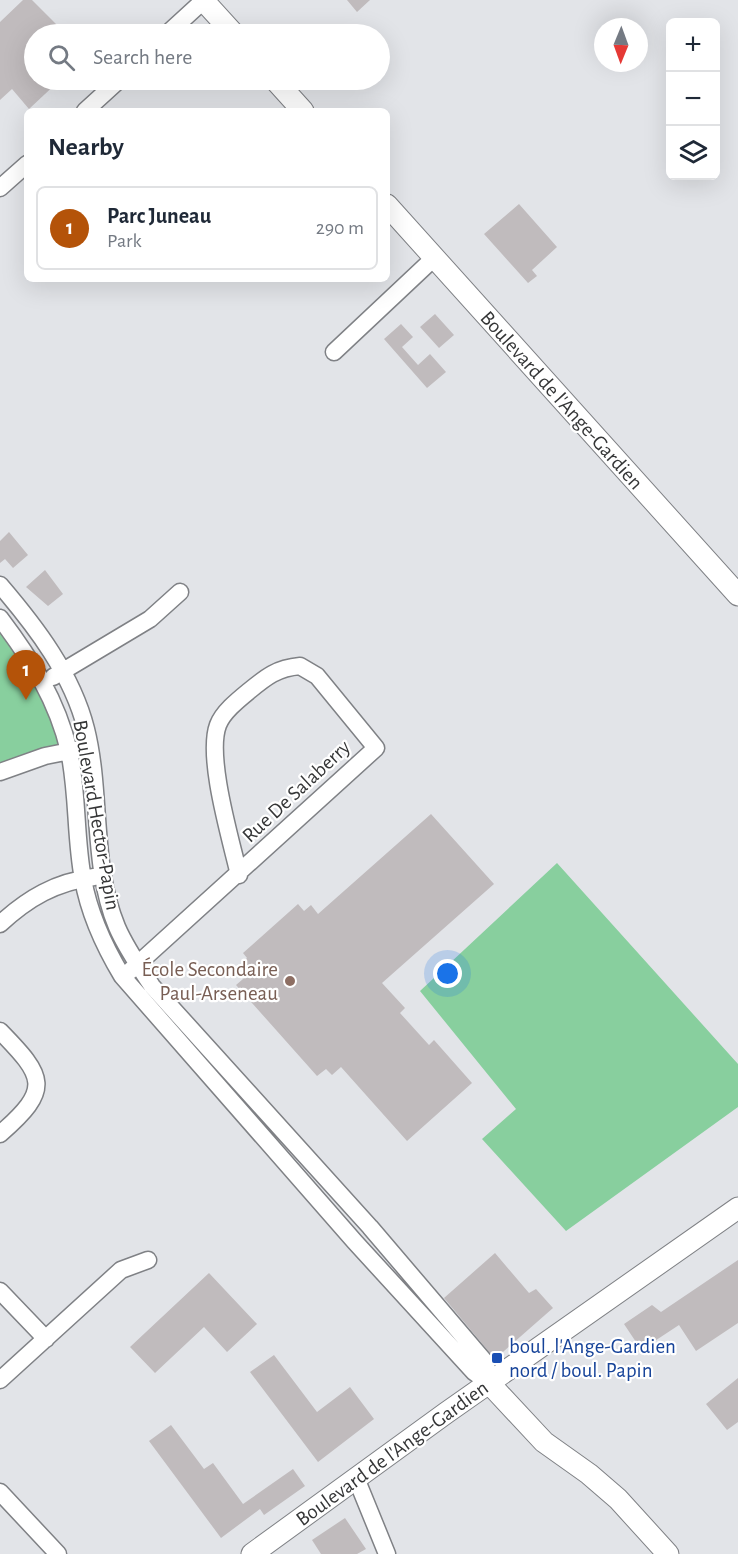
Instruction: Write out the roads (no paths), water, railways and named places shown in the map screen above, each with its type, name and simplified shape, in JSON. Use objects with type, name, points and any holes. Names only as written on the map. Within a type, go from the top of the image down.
[{"type":"main road","points":[[203,0],[225,24]]},
{"type":"main road","points":[[284,90],[300,108]]},
{"type":"main road","name":"Boulevard de l'Ange-Gardien","points":[[390,208],[738,595]]},
{"type":"main road","name":"Boulevard de l'Ange-Gardien","points":[[252,1554],[463,1401],[738,1208]]},
{"type":"main road","points":[[516,1412],[511,1400],[511,1385],[525,1358]]},
{"type":"main road","name":"Boulevard Hector-Papin","points":[[489,1383],[544,1442],[618,1499],[668,1554]]},
{"type":"main road","points":[[463,1401],[486,1399],[516,1412]]},
{"type":"street","points":[[178,24],[203,0]]},
{"type":"street","points":[[89,108],[108,90]]},
{"type":"street","points":[[0,188],[24,167]]},
{"type":"street","points":[[334,352],[434,258]]},
{"type":"street","name":"Boulevard Hector-Papin","points":[[0,585],[32,624],[63,672],[82,716],[90,747],[104,876],[118,927],[138,966],[152,986],[370,1227],[486,1363],[489,1383]]},
{"type":"street","points":[[45,682],[150,619],[180,592]]},
{"type":"street","name":"Boulevard Hector-Papin","points":[[0,618],[45,682],[69,751],[83,879],[98,930],[122,976],[355,1242],[474,1372],[489,1383]]},
{"type":"street","name":"Rue De Salaberry","points":[[122,976],[138,966],[239,874],[376,748],[317,676],[300,666],[272,672],[224,716],[215,735],[215,756],[220,785],[239,874]]},
{"type":"street","points":[[0,772],[45,756],[90,747]]},
{"type":"street","points":[[0,924],[41,893],[83,879],[104,876]]},
{"type":"street","points":[[0,1031],[30,1062],[37,1076],[37,1083],[29,1106],[0,1134]]},
{"type":"street","points":[[355,1242],[370,1227]]},
{"type":"street","points":[[0,1380],[121,1270],[147,1260]]},
{"type":"street","points":[[0,1291],[45,1339]]},
{"type":"street","points":[[356,1478],[387,1554]]},
{"type":"street","points":[[0,1492],[58,1554]]},
{"type":"place","name":"Parc Juneau","points":[[26,700]]},
{"type":"place","name":"École Secondaire Paul-Arseneau","points":[[290,981]]},
{"type":"place","name":"boul. l'Ange-Gardien nord / boul. Papin","points":[[497,1358]]}]
